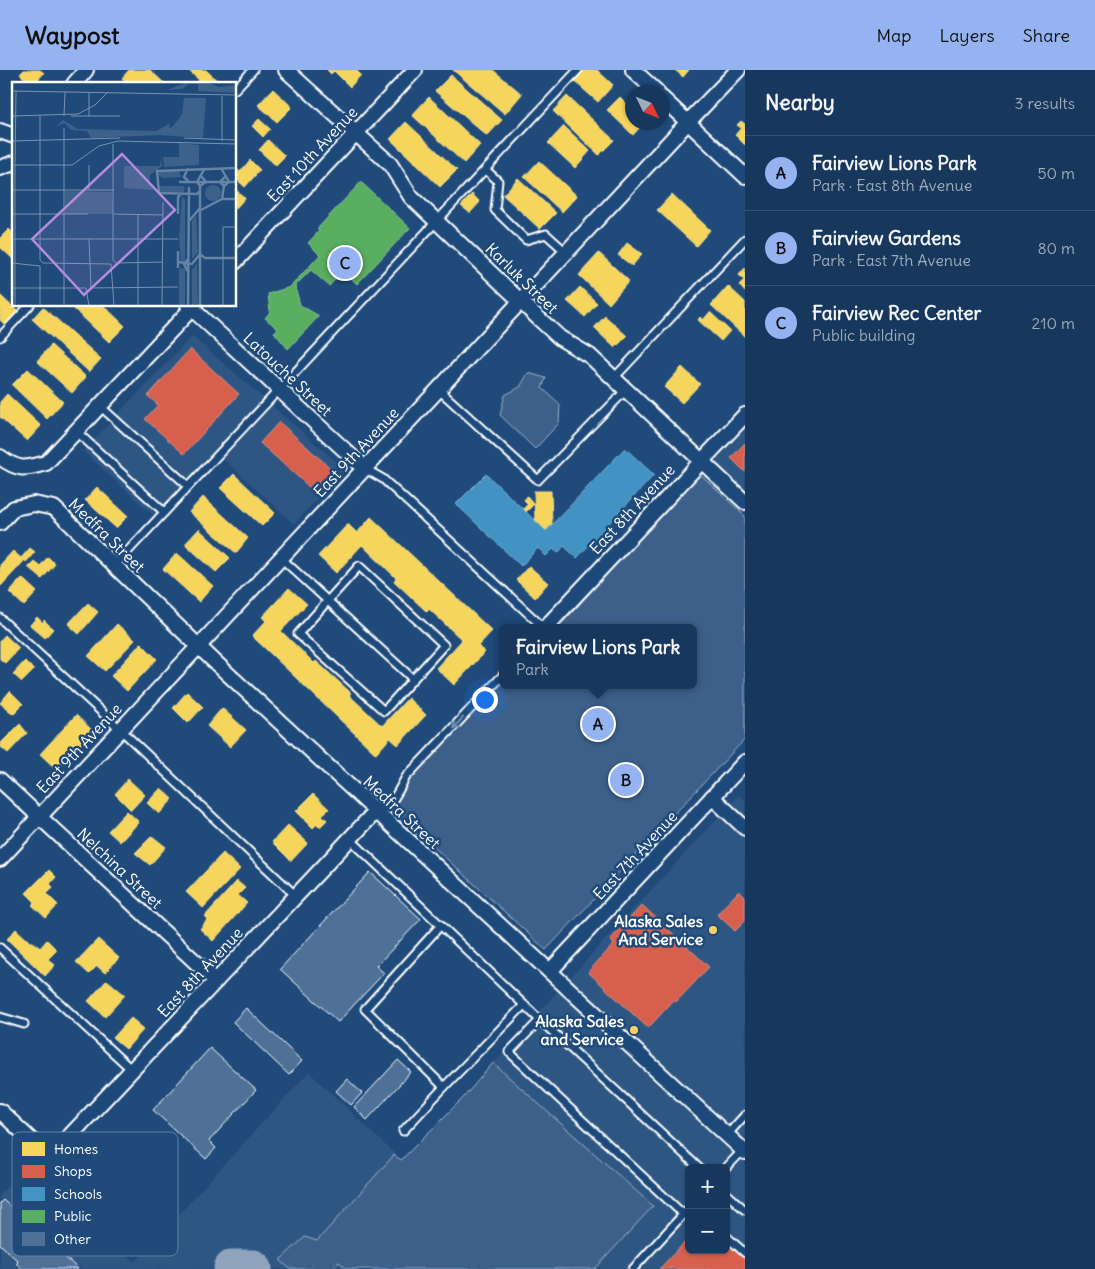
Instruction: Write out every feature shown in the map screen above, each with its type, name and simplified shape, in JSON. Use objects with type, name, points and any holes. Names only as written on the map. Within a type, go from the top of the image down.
[{"type":"street","points":[[76,82],[86,70]]},
{"type":"street","name":"Karluk Street","points":[[286,70],[390,164],[412,197],[520,301],[560,338],[590,356],[745,502]]},
{"type":"street","name":"East 10th Avenue","points":[[236,261],[415,70]]},
{"type":"street","points":[[633,70],[649,85]]},
{"type":"street","name":"East 9th Avenue","points":[[0,859],[738,70]]},
{"type":"street","points":[[670,105],[745,176]]},
{"type":"street","points":[[0,168],[12,164]]},
{"type":"street","points":[[0,457],[10,464],[26,469],[46,463],[77,432],[191,306]]},
{"type":"street","name":"Latouche Street","points":[[191,306],[364,468]]},
{"type":"street","name":"East 8th Avenue","points":[[548,624],[745,415]]},
{"type":"street","name":"Medfra Street","points":[[0,523],[14,508],[34,504],[54,508],[198,646],[744,1151]]},
{"type":"street","name":"East 7th Avenue","points":[[550,971],[745,762]]},
{"type":"street","name":"Nelchina Street","points":[[0,780],[216,981]]},
{"type":"street","points":[[712,797],[745,828]]},
{"type":"street","name":"East 8th Avenue","points":[[74,1132],[376,811]]},
{"type":"street","points":[[0,1111],[23,1132]]},
{"type":"lane","points":[[236,88],[253,70]]},
{"type":"lane","points":[[114,566],[578,70]]},
{"type":"lane","points":[[486,170],[498,181],[494,210],[526,240],[546,234],[566,252]]},
{"type":"lane","points":[[614,378],[745,239]]},
{"type":"lane","points":[[0,337],[29,306]]},
{"type":"lane","points":[[438,389],[538,480],[626,390]]},
{"type":"lane","points":[[100,406],[188,486]]},
{"type":"lane","points":[[77,432],[164,512]]},
{"type":"lane","points":[[364,468],[383,479],[540,624]]},
{"type":"lane","points":[[281,558],[413,679]]},
{"type":"lane","points":[[359,566],[444,645],[413,679],[384,712],[298,634],[359,566]]},
{"type":"lane","points":[[0,618],[296,896]]},
{"type":"lane","points":[[376,811],[386,809],[406,777],[499,679]]},
{"type":"lane","points":[[350,839],[695,1164]]},
{"type":"lane","points":[[441,925],[365,1009],[444,1087]]},
{"type":"lane","points":[[0,948],[132,1070]]},
{"type":"lane","points":[[403,1131],[524,1005]]},
{"type":"lane","points":[[0,1017],[24,1024]]},
{"type":"lane","points":[[540,1020],[508,1052],[683,1214]]},
{"type":"lane","points":[[727,1135],[745,1115]]},
{"type":"lane","points":[[730,1164],[744,1151]]},
{"type":"lane","points":[[730,1197],[745,1210]]},
{"type":"lane","points":[[633,1269],[688,1209]]},
{"type":"lane","points":[[730,1240],[745,1253]]},
{"type":"shaded area","points":[[192,336],[345,469],[294,524],[215,451],[154,516],[83,451]]},
{"type":"shaded area","points":[[528,373],[546,378],[542,388],[560,404],[559,423],[535,449],[500,415],[505,395],[520,387]]},
{"type":"shaded area","points":[[745,427],[745,490],[713,460]]},
{"type":"shaded area","points":[[698,472],[745,516],[745,739],[546,950],[424,838],[414,833],[386,806],[406,772],[499,675],[499,689],[697,689],[697,624],[562,624]]},
{"type":"shaded area","points":[[739,795],[745,800],[745,1269],[0,1269],[0,1194],[12,1181],[12,1256],[128,1256],[135,1262],[140,1256],[178,1256],[178,1215],[309,1072],[401,1160],[463,1098],[577,970]]},
{"type":"shaded area","points":[[493,1063],[653,1206],[595,1269],[347,1269],[339,1262],[331,1269],[290,1269],[280,1260],[305,1237],[317,1241],[394,1155],[401,1160],[463,1098]]},
{"type":"building: Homes","points":[[24,70],[40,70],[44,73],[36,82],[28,82],[20,74]]},
{"type":"building: Homes","points":[[129,70],[150,70],[163,82],[127,82],[122,78]]},
{"type":"building: Homes","points":[[188,70],[206,70],[219,82],[198,82],[199,80]]},
{"type":"building: Homes","points":[[327,70],[356,70],[361,75],[350,87],[334,71],[331,74]]},
{"type":"building: Homes","points":[[453,70],[493,70],[522,94],[505,114]]},
{"type":"building: Homes","points":[[585,70],[597,70],[613,85],[598,102],[574,81]]},
{"type":"building: Homes","points":[[675,70],[689,70],[683,77]]},
{"type":"building: Homes","points":[[451,75],[502,120],[487,136],[435,91]]},
{"type":"building: Homes","points":[[273,89],[292,107],[277,122],[258,105]]},
{"type":"building: Homes","points":[[567,96],[614,140],[599,155],[553,111]]},
{"type":"building: Homes","points":[[429,97],[480,145],[464,163],[412,115]]},
{"type":"building: Homes","points":[[620,97],[625,102],[625,127],[607,110]]},
{"type":"building: Homes","points":[[259,119],[270,129],[263,137],[252,126]]},
{"type":"building: Homes","points":[[741,121],[745,124],[745,145],[735,135],[741,128],[737,125]]},
{"type":"building: Homes","points":[[406,122],[457,170],[440,187],[390,139]]},
{"type":"building: Homes","points":[[564,126],[590,151],[575,168],[548,143]]},
{"type":"building: Homes","points":[[628,130],[637,130],[633,135]]},
{"type":"building: Homes","points":[[268,140],[285,156],[276,166],[259,150]]},
{"type":"building: Homes","points":[[250,160],[260,170],[245,187],[236,179],[236,169],[240,172]]},
{"type":"building: Homes","points":[[539,161],[577,196],[562,212],[524,177]]},
{"type":"building: Homes","points":[[518,178],[556,213],[540,229],[503,195]]},
{"type":"building: Homes","points":[[236,190],[245,198],[236,208]]},
{"type":"building: Homes","points":[[472,194],[480,202],[470,213],[461,206]]},
{"type":"building: Homes","points":[[672,194],[710,230],[696,246],[657,210]]},
{"type":"building: Homes","points":[[9,229],[12,232],[12,258],[0,247],[0,238]]},
{"type":"building: Homes","points":[[627,243],[642,254],[632,266],[618,255]]},
{"type":"building: Homes","points":[[599,253],[629,281],[609,304],[579,275]]},
{"type":"building: Homes","points":[[745,268],[745,292],[739,285],[744,280],[739,275]]},
{"type":"building: Homes","points":[[728,286],[745,302],[745,337],[711,305]]},
{"type":"building: Homes","points":[[580,287],[597,303],[585,317],[567,301]]},
{"type":"building: Homes","points":[[0,295],[19,313],[6,326],[0,320]]},
{"type":"building: Homes","points":[[75,306],[104,306],[125,326],[109,342],[73,308]]},
{"type":"building: Homes","points":[[43,307],[101,359],[89,372],[32,319]]},
{"type":"building: Homes","points":[[710,312],[730,331],[721,341],[698,320],[700,317],[703,320]]},
{"type":"building: Homes","points":[[605,316],[627,336],[615,348],[594,328]]},
{"type":"building: Homes","points":[[51,345],[86,377],[72,393],[37,361]]},
{"type":"building: Homes","points":[[682,367],[700,384],[682,403],[664,387]]},
{"type":"building: Homes","points":[[28,369],[63,402],[47,419],[12,385]]},
{"type":"building: Homes","points":[[7,394],[41,426],[27,441],[0,417],[0,402]]},
{"type":"building: Homes","points":[[234,474],[275,513],[262,526],[220,488]]},
{"type":"building: Homes","points":[[97,487],[128,516],[116,528],[85,500]]},
{"type":"building: Homes","points":[[534,491],[551,491],[552,526],[546,531],[535,520]]},
{"type":"building: Homes","points":[[527,496],[534,504],[526,512],[523,509],[528,504],[524,500]]},
{"type":"building: Homes","points":[[203,497],[248,538],[236,553],[189,512]]},
{"type":"building: Homes","points":[[371,517],[492,631],[478,646],[485,652],[454,685],[436,668],[462,640],[429,609],[427,612],[394,581],[396,578],[362,545],[336,573],[318,556],[348,524],[357,533]]},
{"type":"building: Homes","points":[[199,529],[230,558],[216,572],[185,544]]},
{"type":"building: Homes","points":[[30,548],[35,552],[1,586],[0,565],[13,551],[21,558]]},
{"type":"building: Homes","points":[[177,553],[213,586],[199,602],[163,569]]},
{"type":"building: Homes","points":[[48,557],[55,564],[42,579],[28,567],[34,561],[40,566]]},
{"type":"building: Homes","points":[[529,566],[548,583],[535,598],[516,580]]},
{"type":"building: Homes","points":[[22,578],[37,592],[24,606],[9,592]]},
{"type":"building: Homes","points":[[289,588],[307,604],[281,631],[314,663],[316,661],[351,693],[349,695],[382,726],[408,698],[426,715],[398,745],[390,738],[376,754],[252,636],[266,621],[262,617]]},
{"type":"building: Homes","points":[[88,603],[98,612],[79,634],[68,624]]},
{"type":"building: Homes","points":[[37,617],[43,623],[44,620],[53,629],[45,638],[30,625]]},
{"type":"building: Homes","points":[[117,624],[135,640],[105,671],[88,656]]},
{"type":"building: Homes","points":[[5,635],[19,648],[5,663],[0,659],[0,641]]},
{"type":"building: Homes","points":[[141,643],[157,659],[127,691],[111,676]]},
{"type":"building: Homes","points":[[25,661],[34,670],[22,682],[13,674]]},
{"type":"building: Homes","points":[[10,691],[23,704],[13,714],[0,703]]},
{"type":"building: Homes","points":[[187,692],[203,707],[188,723],[173,708]]},
{"type":"building: Homes","points":[[222,708],[246,730],[230,747],[207,726]]},
{"type":"building: Homes","points":[[76,715],[93,731],[57,770],[40,754]]},
{"type":"building: Homes","points":[[20,724],[27,733],[8,753],[0,744]]},
{"type":"building: Homes","points":[[128,779],[145,795],[131,810],[115,794]]},
{"type":"building: Homes","points":[[161,788],[173,799],[159,814],[147,803]]},
{"type":"building: Homes","points":[[313,794],[329,809],[322,815],[327,820],[320,827],[317,824],[313,828],[296,811]]},
{"type":"building: Homes","points":[[127,811],[139,822],[120,842],[108,831]]},
{"type":"building: Homes","points":[[288,825],[308,843],[291,861],[272,842]]},
{"type":"building: Homes","points":[[152,836],[166,847],[150,865],[135,853]]},
{"type":"building: Homes","points":[[223,853],[240,869],[203,908],[186,892]]},
{"type":"building: Homes","points":[[49,870],[56,877],[50,884],[53,887],[47,894],[58,905],[46,918],[32,905],[35,902],[26,893]]},
{"type":"building: Homes","points":[[237,881],[245,888],[238,895],[247,903],[213,941],[200,929],[208,919],[205,916]]},
{"type":"building: Homes","points":[[16,929],[31,943],[32,941],[40,948],[47,940],[57,950],[48,959],[55,965],[45,976],[7,939]]},
{"type":"building: Homes","points":[[98,939],[119,958],[105,973],[97,966],[89,974],[76,962]]},
{"type":"building: Homes","points":[[107,980],[125,995],[105,1017],[88,1001]]},
{"type":"building: Homes","points":[[131,1018],[144,1029],[126,1049],[113,1038]]},
{"type":"building: Shops","points":[[190,349],[239,394],[184,454],[145,419],[158,405],[148,396]]},
{"type":"building: Shops","points":[[279,422],[336,473],[317,494],[260,443]]},
{"type":"building: Shops","points":[[745,443],[745,472],[731,458]]},
{"type":"building: Shops","points":[[739,891],[745,897],[745,921],[735,931],[717,914]]},
{"type":"building: Shops","points":[[642,905],[709,967],[648,1028],[588,972],[614,944],[610,940]]},
{"type":"building: Shops","points":[[685,1242],[685,1254],[730,1254],[730,1243],[745,1256],[745,1269],[659,1269]]},
{"type":"building: Schools","points":[[625,448],[654,475],[577,558],[564,546],[558,553],[553,549],[546,556],[538,548],[521,566],[456,504],[486,474],[546,531]]},
{"type":"building: Public","points":[[361,182],[410,228],[357,284],[343,271],[329,286],[311,270],[295,286],[300,305],[319,316],[288,349],[274,332],[278,329],[265,318],[270,312],[268,294],[290,287],[320,255],[308,243],[319,231],[317,229]]},
{"type":"building: Other","points":[[370,872],[421,919],[376,966],[384,973],[338,1022],[280,969]]},
{"type":"building: Other","points":[[246,1008],[302,1061],[289,1075],[233,1022]]},
{"type":"building: Other","points":[[210,1048],[256,1090],[209,1141],[216,1148],[206,1159],[153,1110]]},
{"type":"building: Other","points":[[398,1060],[411,1072],[367,1120],[354,1107]]},
{"type":"building: Other","points":[[347,1079],[362,1093],[351,1105],[336,1091]]},
{"type":"building: Other","points":[[3,1200],[12,1208],[12,1255],[0,1244],[0,1203]]},
{"type":"building: Other","points":[[13,1256],[64,1256],[78,1269],[22,1269],[16,1263],[18,1261]]},
{"type":"taxiway","points":[[233,1269],[253,1269]]},
{"type":"place","name":"Fairview Rec Center","points":[[345,263]]},
{"type":"place","name":"Fairview Lions Park","points":[[598,724]]},
{"type":"place","name":"Fairview Gardens","points":[[626,780]]},
{"type":"place","name":"Alaska Sales And Service","points":[[713,930]]},
{"type":"place","name":"Alaska Sales and Service","points":[[634,1030]]}]
